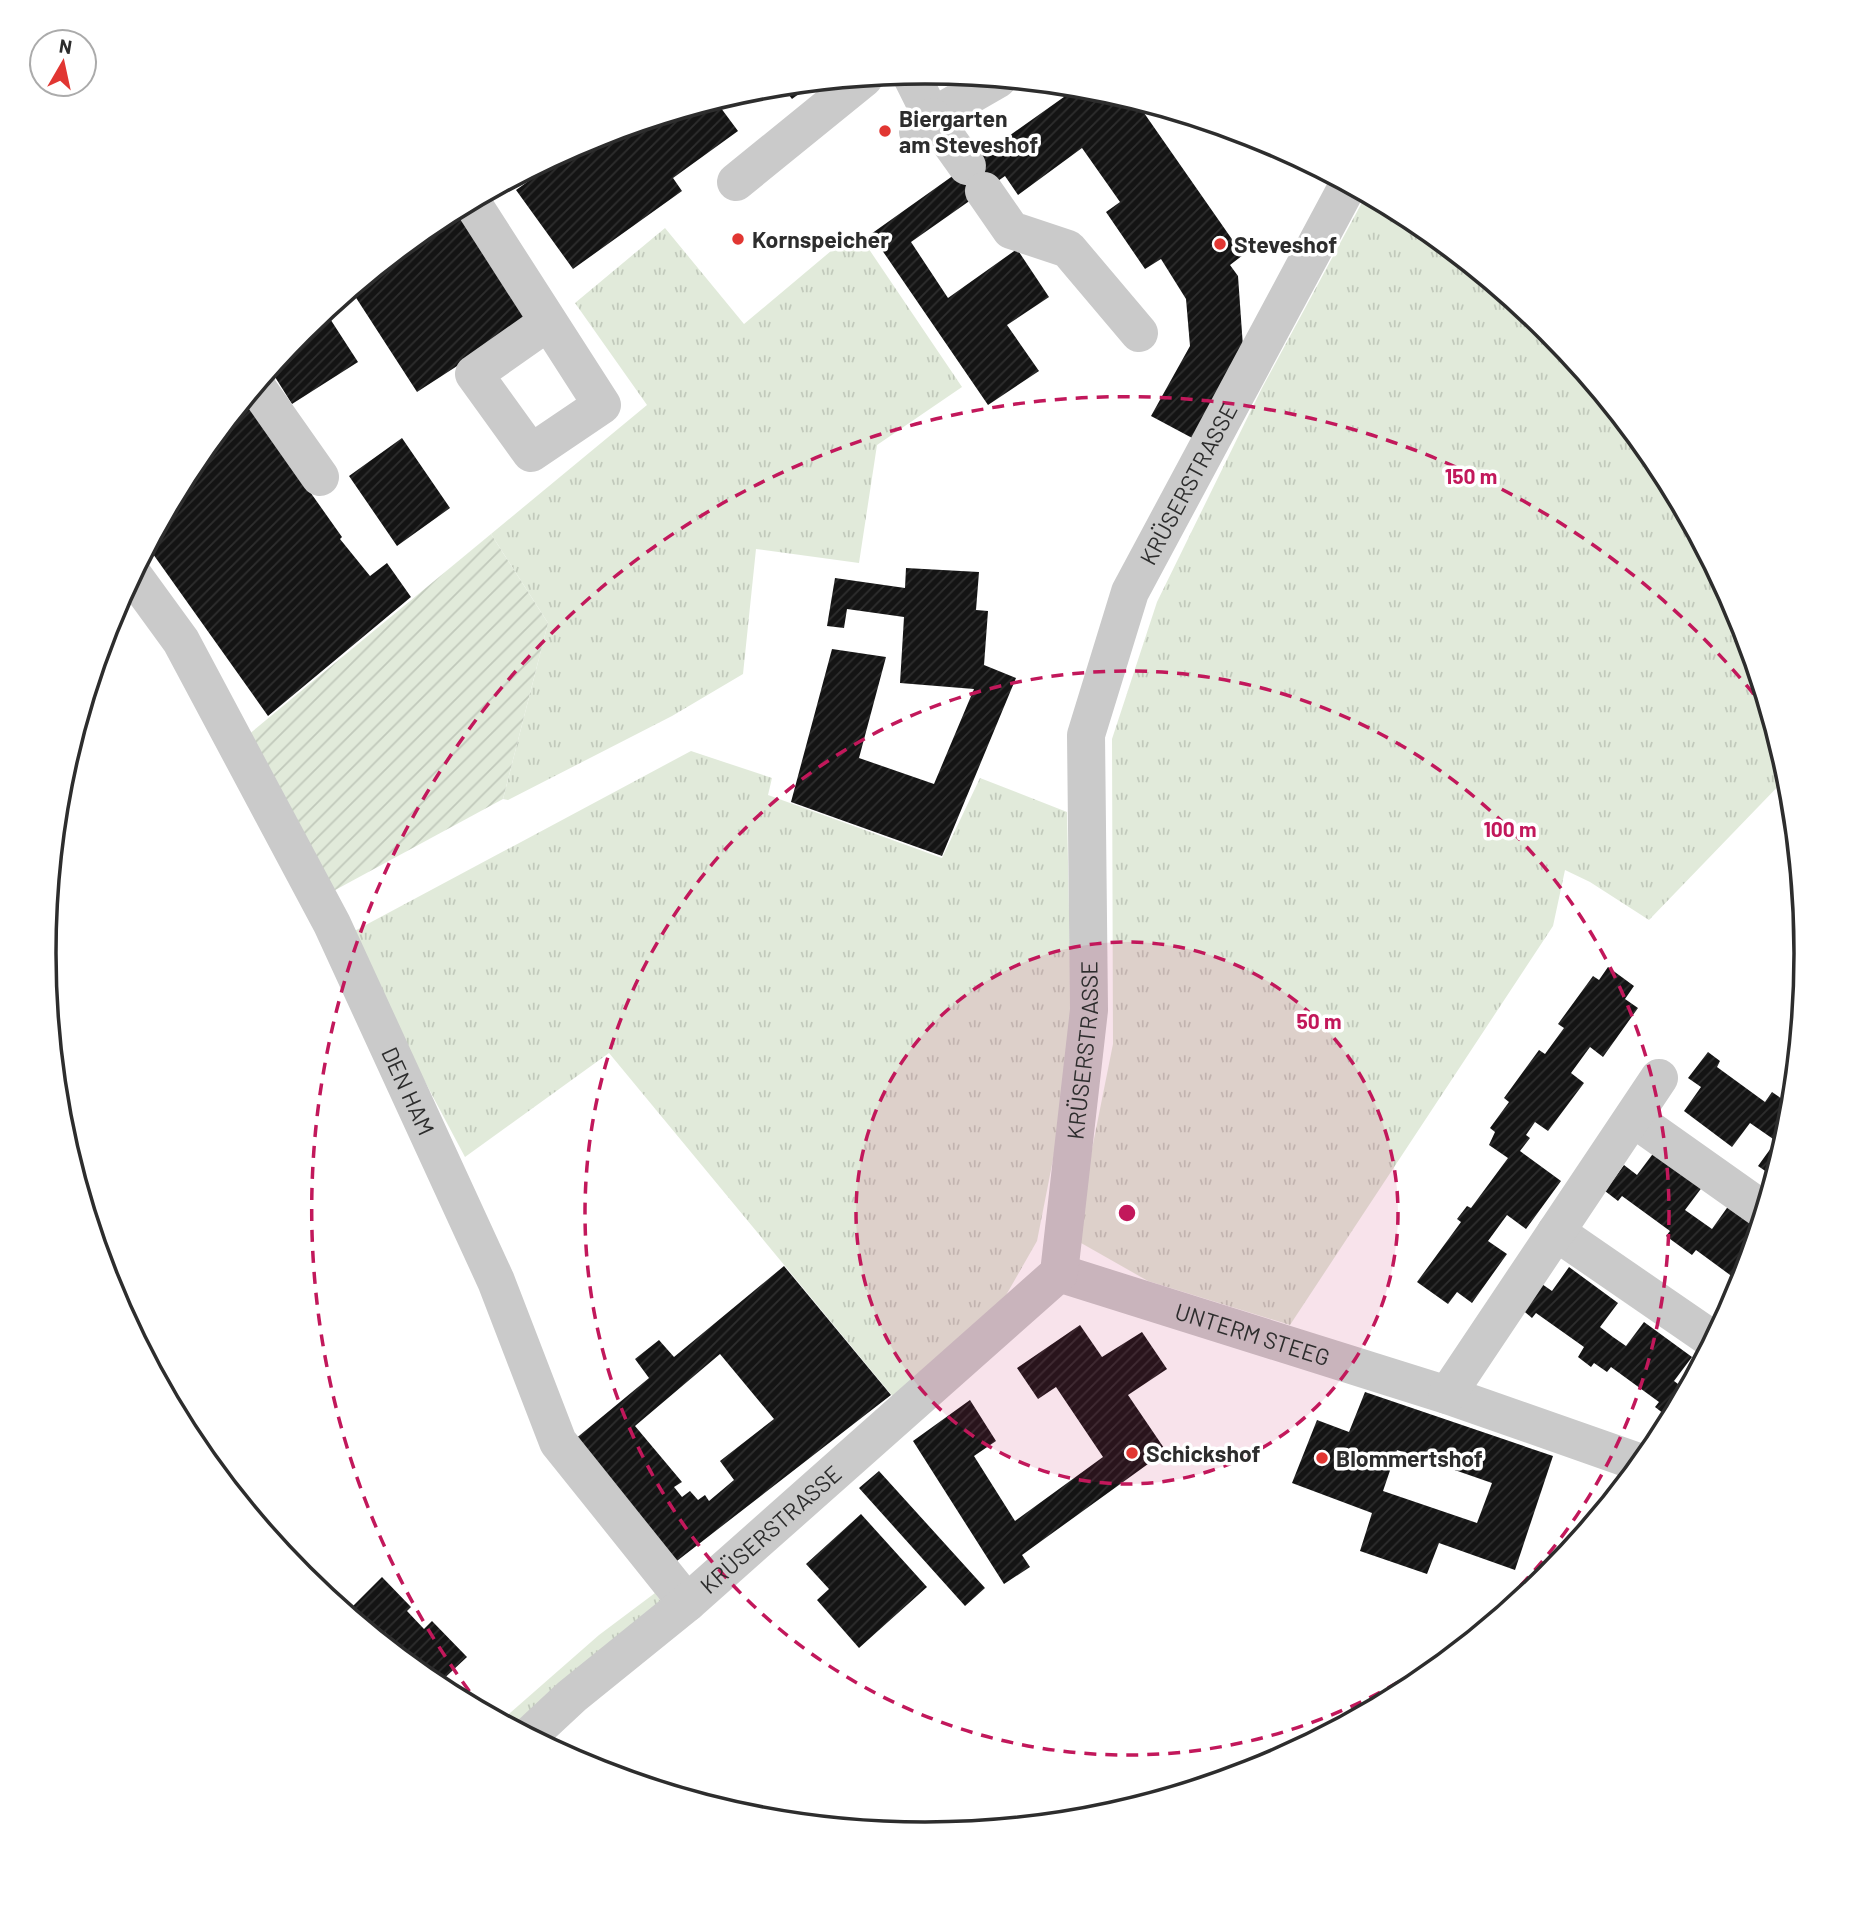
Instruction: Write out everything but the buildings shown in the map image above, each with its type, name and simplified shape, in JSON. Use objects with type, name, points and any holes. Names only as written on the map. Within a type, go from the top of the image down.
[{"type":"street","points":[[913,84],[925,125],[975,178],[1011,229],[1068,249],[1139,333]]},
{"type":"street","points":[[925,125],[986,86]]},
{"type":"street","points":[[736,182],[852,87]]},
{"type":"street","name":"KRÜSERSTRASSE","points":[[535,1729],[687,1603],[1059,1273],[1089,1010],[1086,735],[1130,592],[1344,192]]},
{"type":"street","points":[[476,209],[548,322]]},
{"type":"street","points":[[261,393],[320,477]]},
{"type":"street","name":"DEN HAM","points":[[139,583],[181,641],[332,924],[496,1280],[558,1443],[687,1603]]},
{"type":"street","points":[[1447,1395],[1659,1078]]},
{"type":"street","points":[[1633,1118],[1756,1205]]},
{"type":"street","points":[[1556,1232],[1705,1335]]},
{"type":"street","name":"UNTERM STEEG","points":[[1059,1273],[1447,1395],[1631,1459]]},
{"type":"green space","points":[[1362,202],[1408,230],[1454,264],[1498,300],[1578,380],[1648,470],[1678,519],[1728,620],[1748,674],[1778,787],[1649,920],[1590,882],[1565,870],[1553,926],[1290,1325],[1148,1281],[1074,1239],[1113,1044],[1112,739],[1157,602],[1262,388]]},
{"type":"green space","points":[[665,228],[744,324],[856,230],[962,387],[877,445],[859,563],[756,549],[743,674],[672,716],[508,800],[503,799],[548,623],[491,534],[647,405],[575,303]]},
{"type":"green space","points":[[491,534],[548,623],[503,799],[326,895],[242,740]]},
{"type":"green space","points":[[691,751],[772,778],[768,795],[942,858],[980,778],[1067,812],[1072,1063],[1037,1241],[993,1318],[899,1404],[609,1053],[465,1157],[347,935]]},
{"type":"green space","points":[[655,1593],[664,1606],[528,1726],[508,1715],[599,1635]]},
{"type":"place","name":"Biergarten am Steveshof","points":[[885,131]]},
{"type":"place","name":"Kornspeicher","points":[[738,239]]},
{"type":"place","name":"Steveshof","points":[[1220,244]]},
{"type":"place","name":"Schickshof","points":[[1132,1453]]},
{"type":"place","name":"Blommertshof","points":[[1322,1458]]}]
